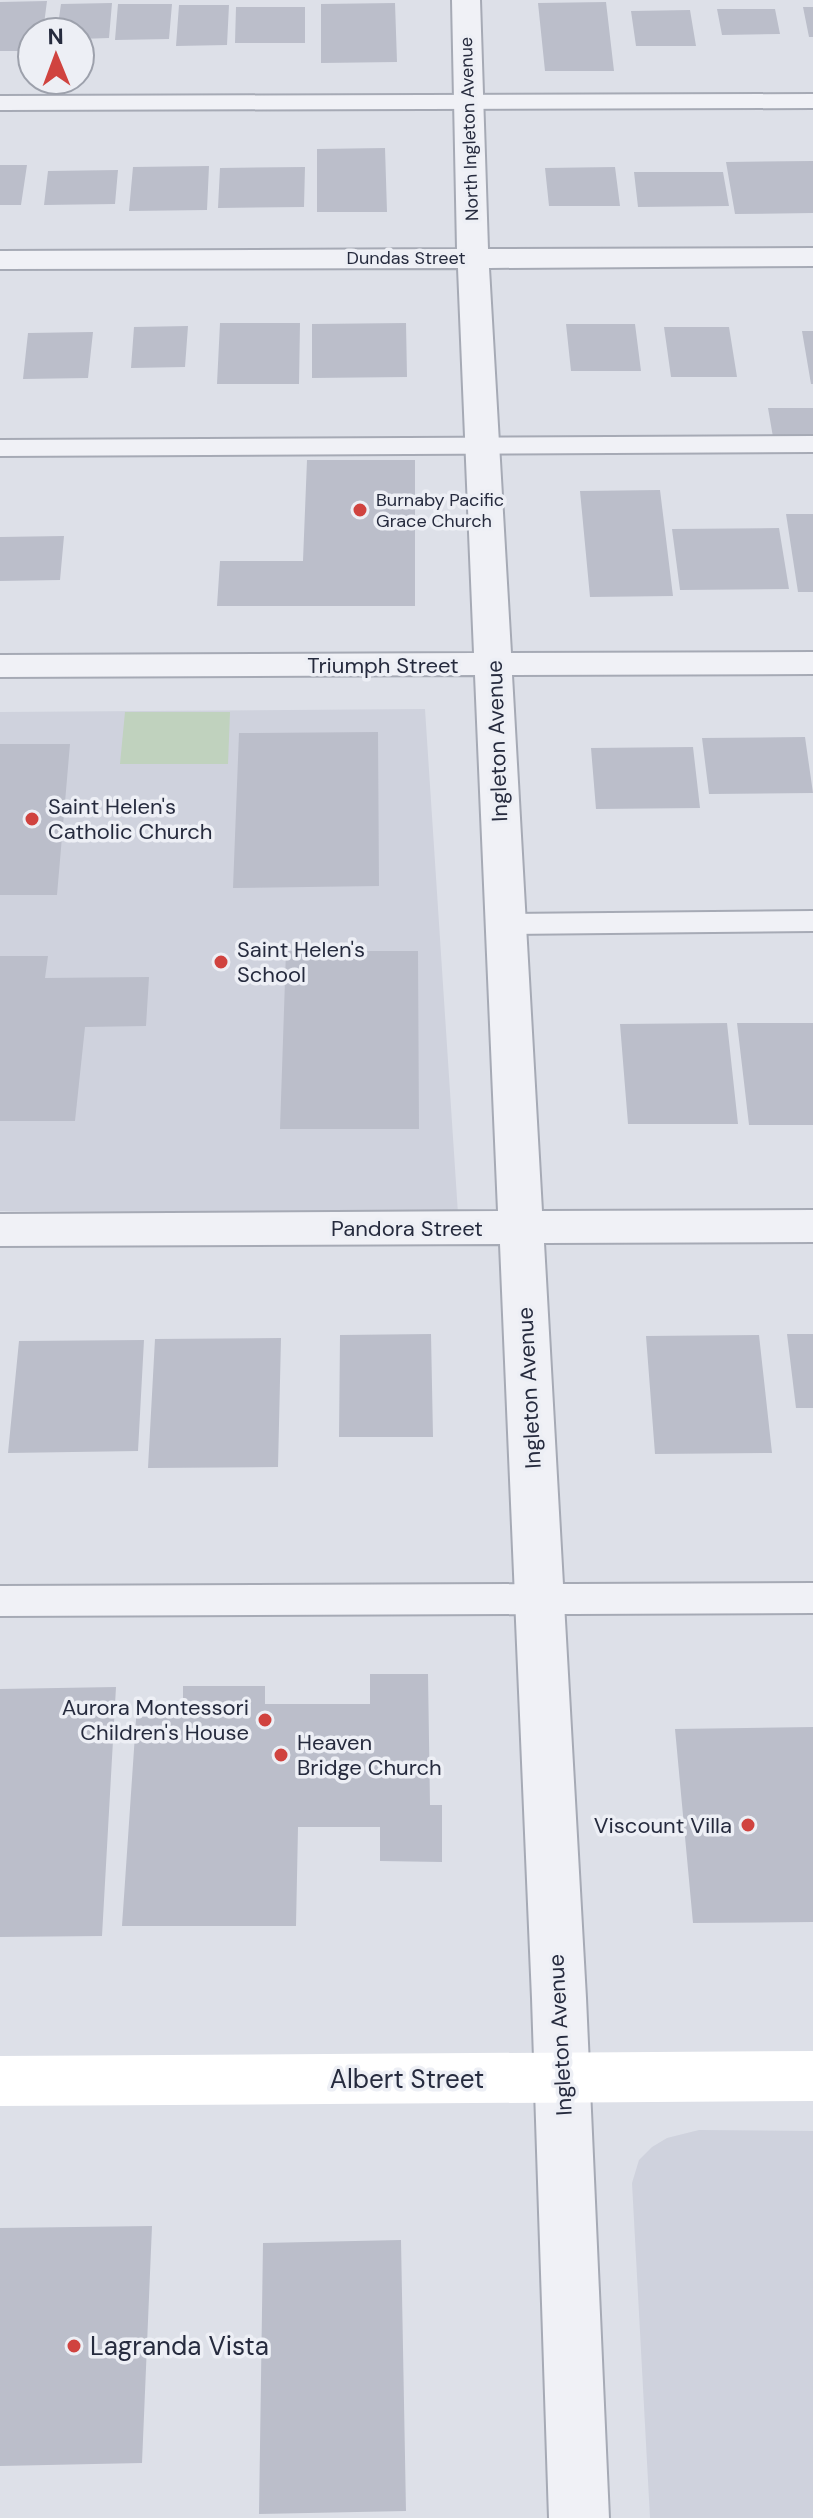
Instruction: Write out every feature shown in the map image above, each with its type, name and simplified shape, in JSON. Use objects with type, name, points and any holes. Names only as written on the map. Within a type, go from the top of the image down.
[{"type":"street","name":"North Ingleton Avenue","points":[[466,0],[473,258]]},
{"type":"street","name":"Dundas Street","points":[[0,260],[813,257]]},
{"type":"street","name":"Ingleton Avenue","points":[[473,258],[563,2078],[579,2518]]},
{"type":"street","name":"Triumph Street","points":[[0,666],[813,663]]},
{"type":"street","name":"Pandora Street","points":[[0,1230],[813,1226]]},
{"type":"street","name":"Albert Street","points":[[0,2081],[813,2076]]},
{"type":"lane","points":[[0,103],[813,101]]},
{"type":"lane","points":[[0,448],[813,444]]},
{"type":"lane","points":[[504,924],[813,921]]},
{"type":"lane","points":[[0,1601],[813,1598]]},
{"type":"shaded area","name":"Saint Helen's School","points":[[425,709],[458,1214],[0,1211],[0,712]]},
{"type":"shaded area","points":[[699,2130],[813,2131],[813,2518],[650,2518],[632,2183],[639,2160],[652,2147],[667,2138]]},
{"type":"green space","points":[[125,712],[230,712],[228,764],[120,764]]},
{"type":"building","points":[[47,1],[45,16],[16,16],[16,51],[0,51],[0,2]]},
{"type":"building","points":[[606,2],[614,71],[545,71],[538,3]]},
{"type":"building","points":[[112,3],[109,38],[96,38],[96,16],[59,16],[61,4]]},
{"type":"building","points":[[395,3],[397,62],[321,63],[321,4]]},
{"type":"building","points":[[118,4],[172,4],[169,39],[115,40]]},
{"type":"building","points":[[179,5],[229,5],[227,45],[176,46]]},
{"type":"building","points":[[236,7],[305,7],[305,43],[235,43]]},
{"type":"building","points":[[803,7],[813,7],[813,37],[809,37]]},
{"type":"building","points":[[717,9],[775,9],[780,34],[722,35]]},
{"type":"building","points":[[690,10],[696,46],[636,46],[631,11]]},
{"type":"building","points":[[385,148],[387,212],[317,212],[317,149]]},
{"type":"building","points":[[813,161],[813,213],[735,214],[726,162]]},
{"type":"building","points":[[0,165],[27,165],[21,205],[0,205]]},
{"type":"building","points":[[209,166],[207,210],[129,211],[133,167]]},
{"type":"building","points":[[305,167],[304,207],[218,208],[220,168]]},
{"type":"building","points":[[615,167],[620,206],[549,206],[545,168]]},
{"type":"building","points":[[118,170],[115,204],[44,205],[48,171]]},
{"type":"building","points":[[634,172],[723,172],[729,206],[638,207]]},
{"type":"building","points":[[220,323],[300,323],[299,384],[217,384]]},
{"type":"building","points":[[406,323],[407,377],[312,378],[312,324]]},
{"type":"building","points":[[566,324],[635,324],[641,371],[571,371]]},
{"type":"building","points":[[188,326],[185,367],[131,368],[134,327]]},
{"type":"building","points":[[664,327],[729,327],[737,377],[671,377]]},
{"type":"building","points":[[802,331],[813,331],[813,384],[811,384]]},
{"type":"building","points":[[93,332],[88,378],[23,379],[28,333]]},
{"type":"building","points":[[768,408],[813,408],[813,437],[773,437]]},
{"type":"building","name":"Burnaby Pacific Grace Church","points":[[307,460],[415,460],[415,606],[217,606],[220,561],[303,561]]},
{"type":"building","points":[[660,490],[673,596],[590,597],[580,491]]},
{"type":"building","points":[[786,514],[813,514],[813,592],[798,592]]},
{"type":"building","points":[[779,528],[789,589],[680,590],[672,529]]},
{"type":"building","points":[[64,536],[60,580],[0,581],[0,537]]},
{"type":"building","points":[[378,732],[379,886],[233,888],[239,733]]},
{"type":"building","points":[[805,737],[813,793],[709,794],[702,738]]},
{"type":"building","name":"Saint Helen's Catholic Church","points":[[0,744],[70,744],[57,895],[0,895]]},
{"type":"building","points":[[693,747],[700,808],[596,809],[591,748]]},
{"type":"building","points":[[286,951],[418,951],[419,1129],[280,1129]]},
{"type":"building","points":[[0,956],[48,956],[45,978],[149,977],[146,1026],[85,1027],[75,1121],[0,1121]]},
{"type":"building","points":[[727,1023],[738,1124],[628,1124],[620,1024]]},
{"type":"building","points":[[737,1023],[813,1023],[813,1125],[749,1125]]},
{"type":"building","points":[[431,1334],[433,1437],[339,1437],[340,1335]]},
{"type":"building","points":[[787,1334],[813,1334],[813,1408],[796,1408]]},
{"type":"building","points":[[759,1335],[772,1453],[655,1454],[646,1336]]},
{"type":"building","points":[[281,1338],[278,1467],[148,1468],[155,1339]]},
{"type":"building","points":[[144,1340],[138,1451],[8,1453],[19,1341]]},
{"type":"building","name":"Heaven Bridge Church","points":[[370,1674],[428,1674],[430,1805],[442,1805],[442,1862],[380,1861],[380,1827],[298,1827],[296,1926],[122,1926],[137,1705],[183,1706],[183,1686],[265,1686],[265,1704],[370,1704]]},
{"type":"building","points":[[116,1687],[102,1936],[0,1937],[0,1689]]},
{"type":"building","name":"Viscount Villa","points":[[813,1727],[813,1922],[693,1923],[675,1729]]},
{"type":"building","name":"Lagranda Vista","points":[[152,2226],[142,2463],[0,2466],[0,2228]]},
{"type":"building","points":[[401,2240],[406,2511],[259,2514],[263,2243]]},
{"type":"place","name":"Burnaby Pacific Grace Church","points":[[360,510]]},
{"type":"place","name":"Saint Helen's Catholic Church","points":[[32,819]]},
{"type":"place","name":"Saint Helen's School","points":[[221,962]]},
{"type":"place","name":"Aurora Montessori Children's House","points":[[265,1720]]},
{"type":"place","name":"Heaven Bridge Church","points":[[281,1755]]},
{"type":"place","name":"Viscount Villa","points":[[748,1825]]},
{"type":"place","name":"Lagranda Vista","points":[[74,2346]]}]
